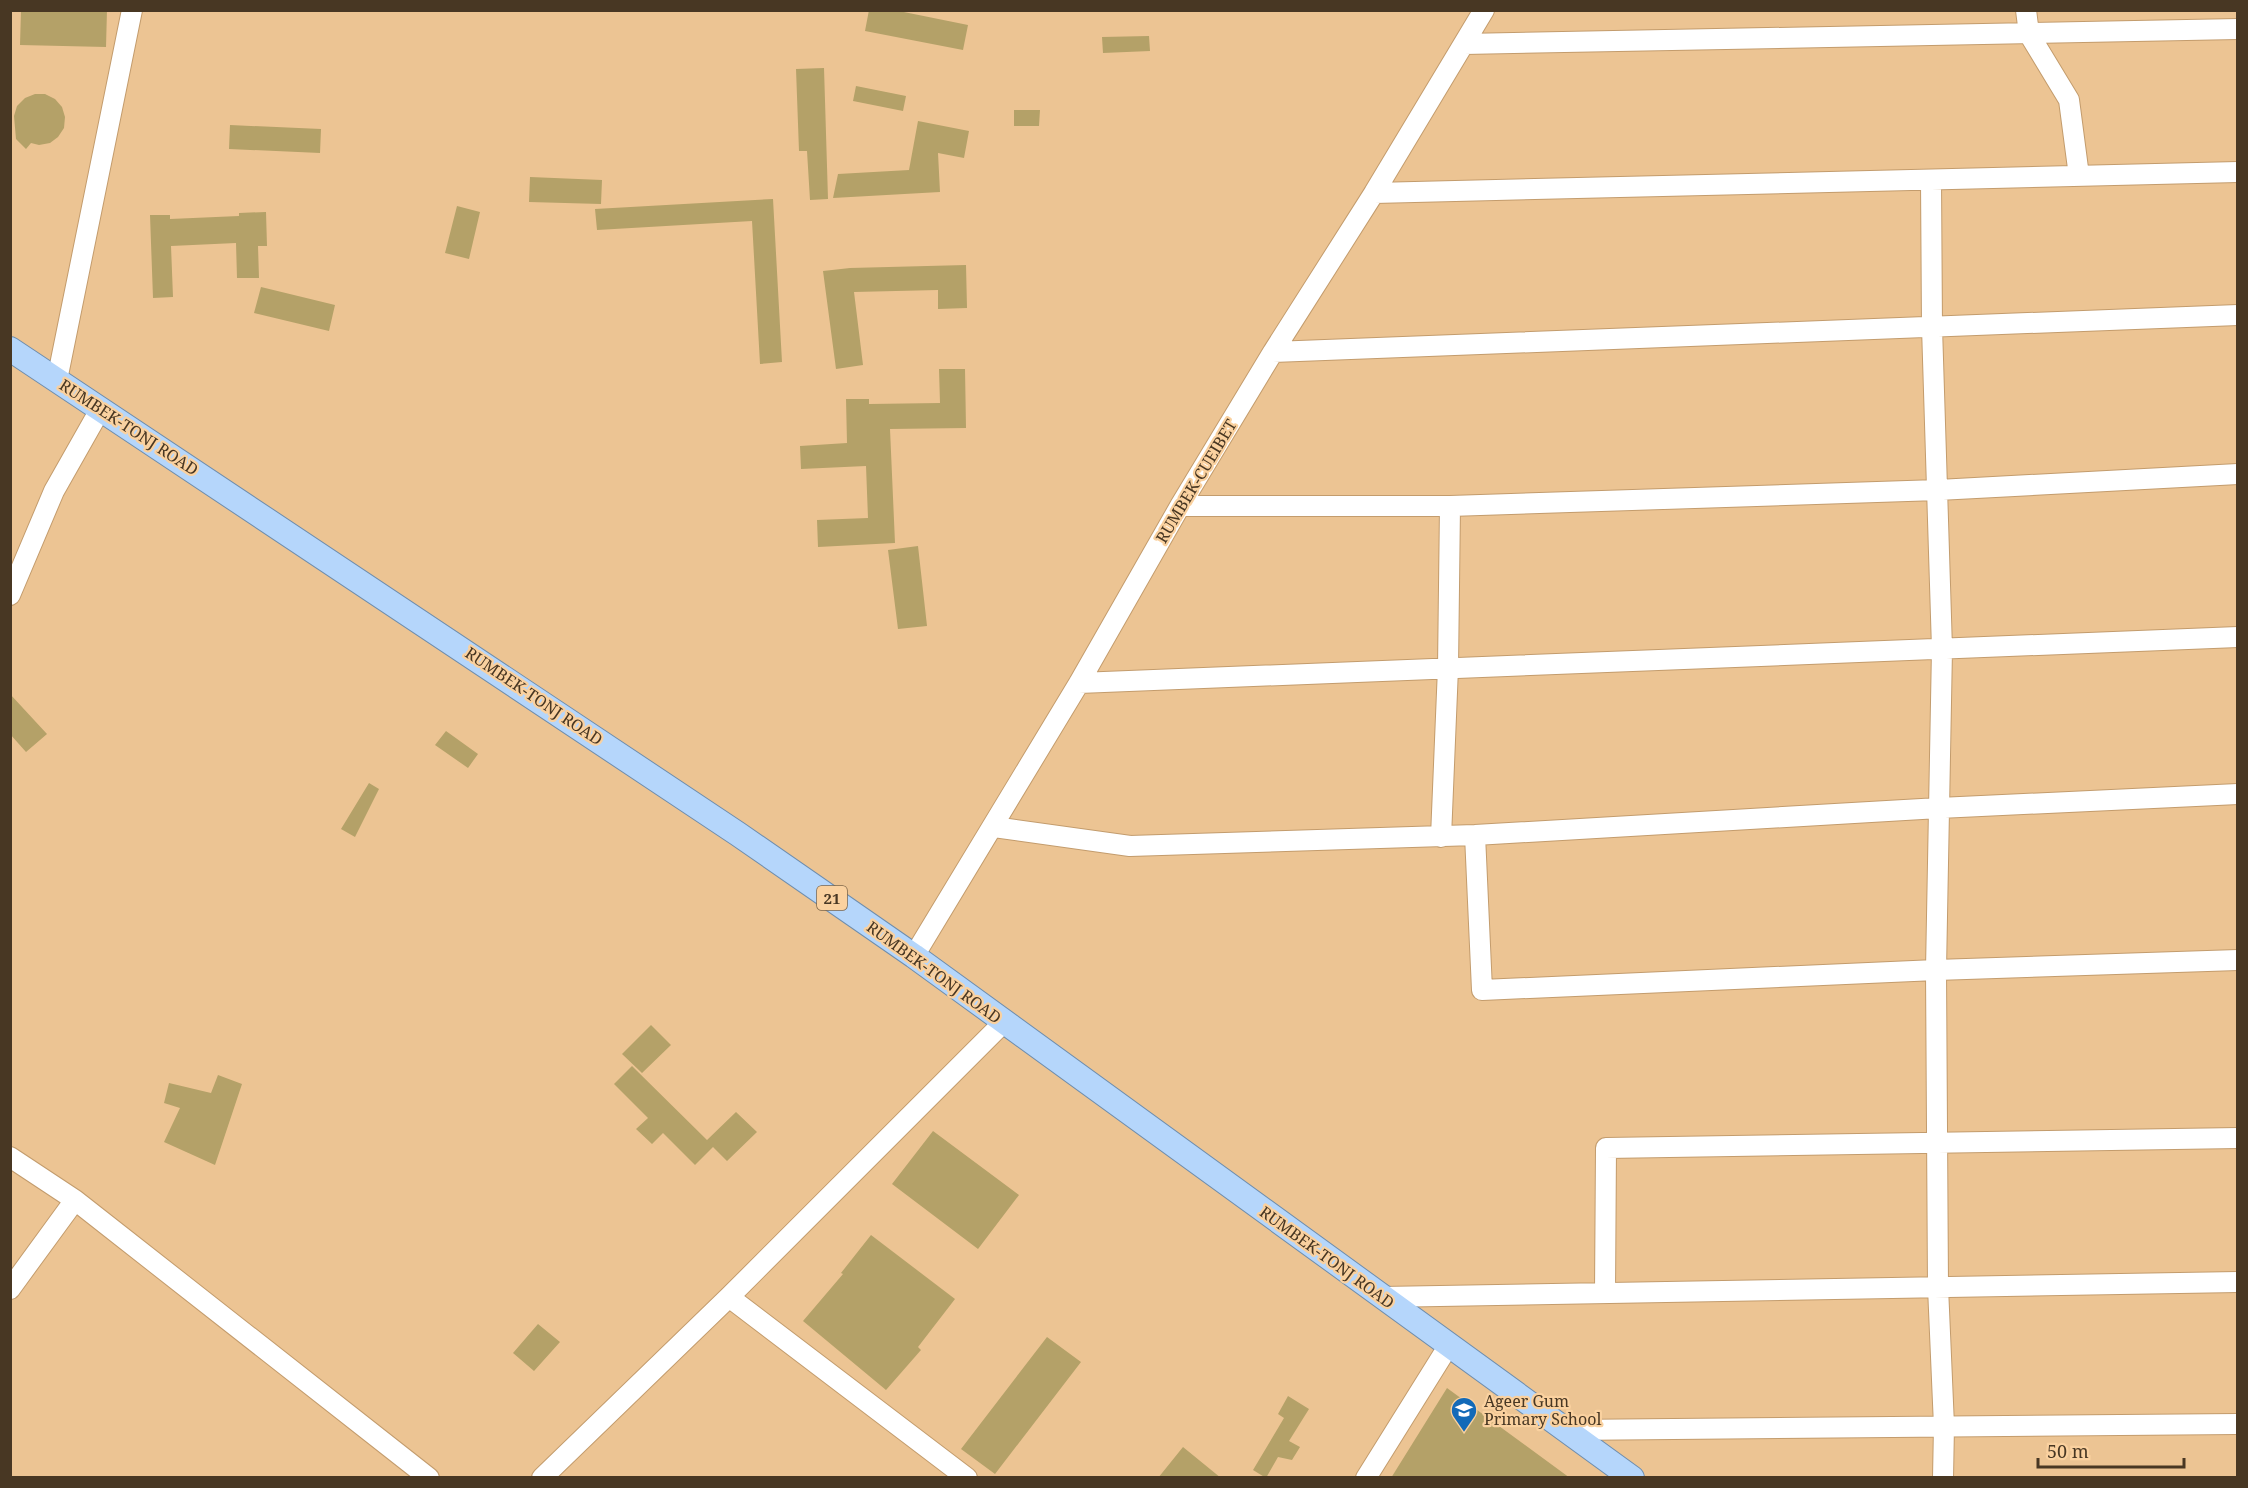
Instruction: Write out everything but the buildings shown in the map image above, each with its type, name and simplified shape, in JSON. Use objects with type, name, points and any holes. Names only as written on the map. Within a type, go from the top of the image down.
[{"type":"main road","name":"RUMBEK-TONJ ROAD","points":[[10,349],[738,834],[914,956],[1632,1478]]},
{"type":"street","points":[[57,380],[132,10]]},
{"type":"street","name":"RUMBEK-CUEIBET","points":[[914,956],[1079,683],[1180,506],[1273,352],[1374,193],[1484,10]]},
{"type":"street","points":[[2026,10],[2029,34],[2069,100],[2079,176]]},
{"type":"street","points":[[1464,44],[2238,29]]},
{"type":"street","points":[[1374,193],[2238,172]]},
{"type":"street","points":[[1931,180],[1932,327],[1942,649],[1936,970],[1938,1287],[1944,1426],[1943,1478]]},
{"type":"street","points":[[1273,352],[2238,315]]},
{"type":"street","points":[[10,595],[54,491],[101,408]]},
{"type":"street","points":[[1180,506],[1450,506],[1938,490],[2238,474]]},
{"type":"street","points":[[1441,837],[1448,668],[1450,506]]},
{"type":"street","points":[[1079,683],[2238,637]]},
{"type":"street","points":[[994,826],[1130,846],[1441,837],[1939,808],[2238,794]]},
{"type":"street","points":[[1474,835],[1482,990],[1936,970],[2238,960]]},
{"type":"street","points":[[542,1478],[729,1297],[1004,1022]]},
{"type":"street","points":[[1605,1293],[1606,1148],[2238,1138]]},
{"type":"street","points":[[10,1157],[75,1200],[429,1478]]},
{"type":"street","points":[[10,1289],[75,1200]]},
{"type":"street","points":[[1382,1297],[2238,1282]]},
{"type":"street","points":[[729,1297],[967,1478]]},
{"type":"street","points":[[1366,1478],[1449,1345]]},
{"type":"street","points":[[1567,1430],[2238,1424]]},
{"type":"place","name":"Ageer Gum Primary School","points":[[1464,1433]]}]
